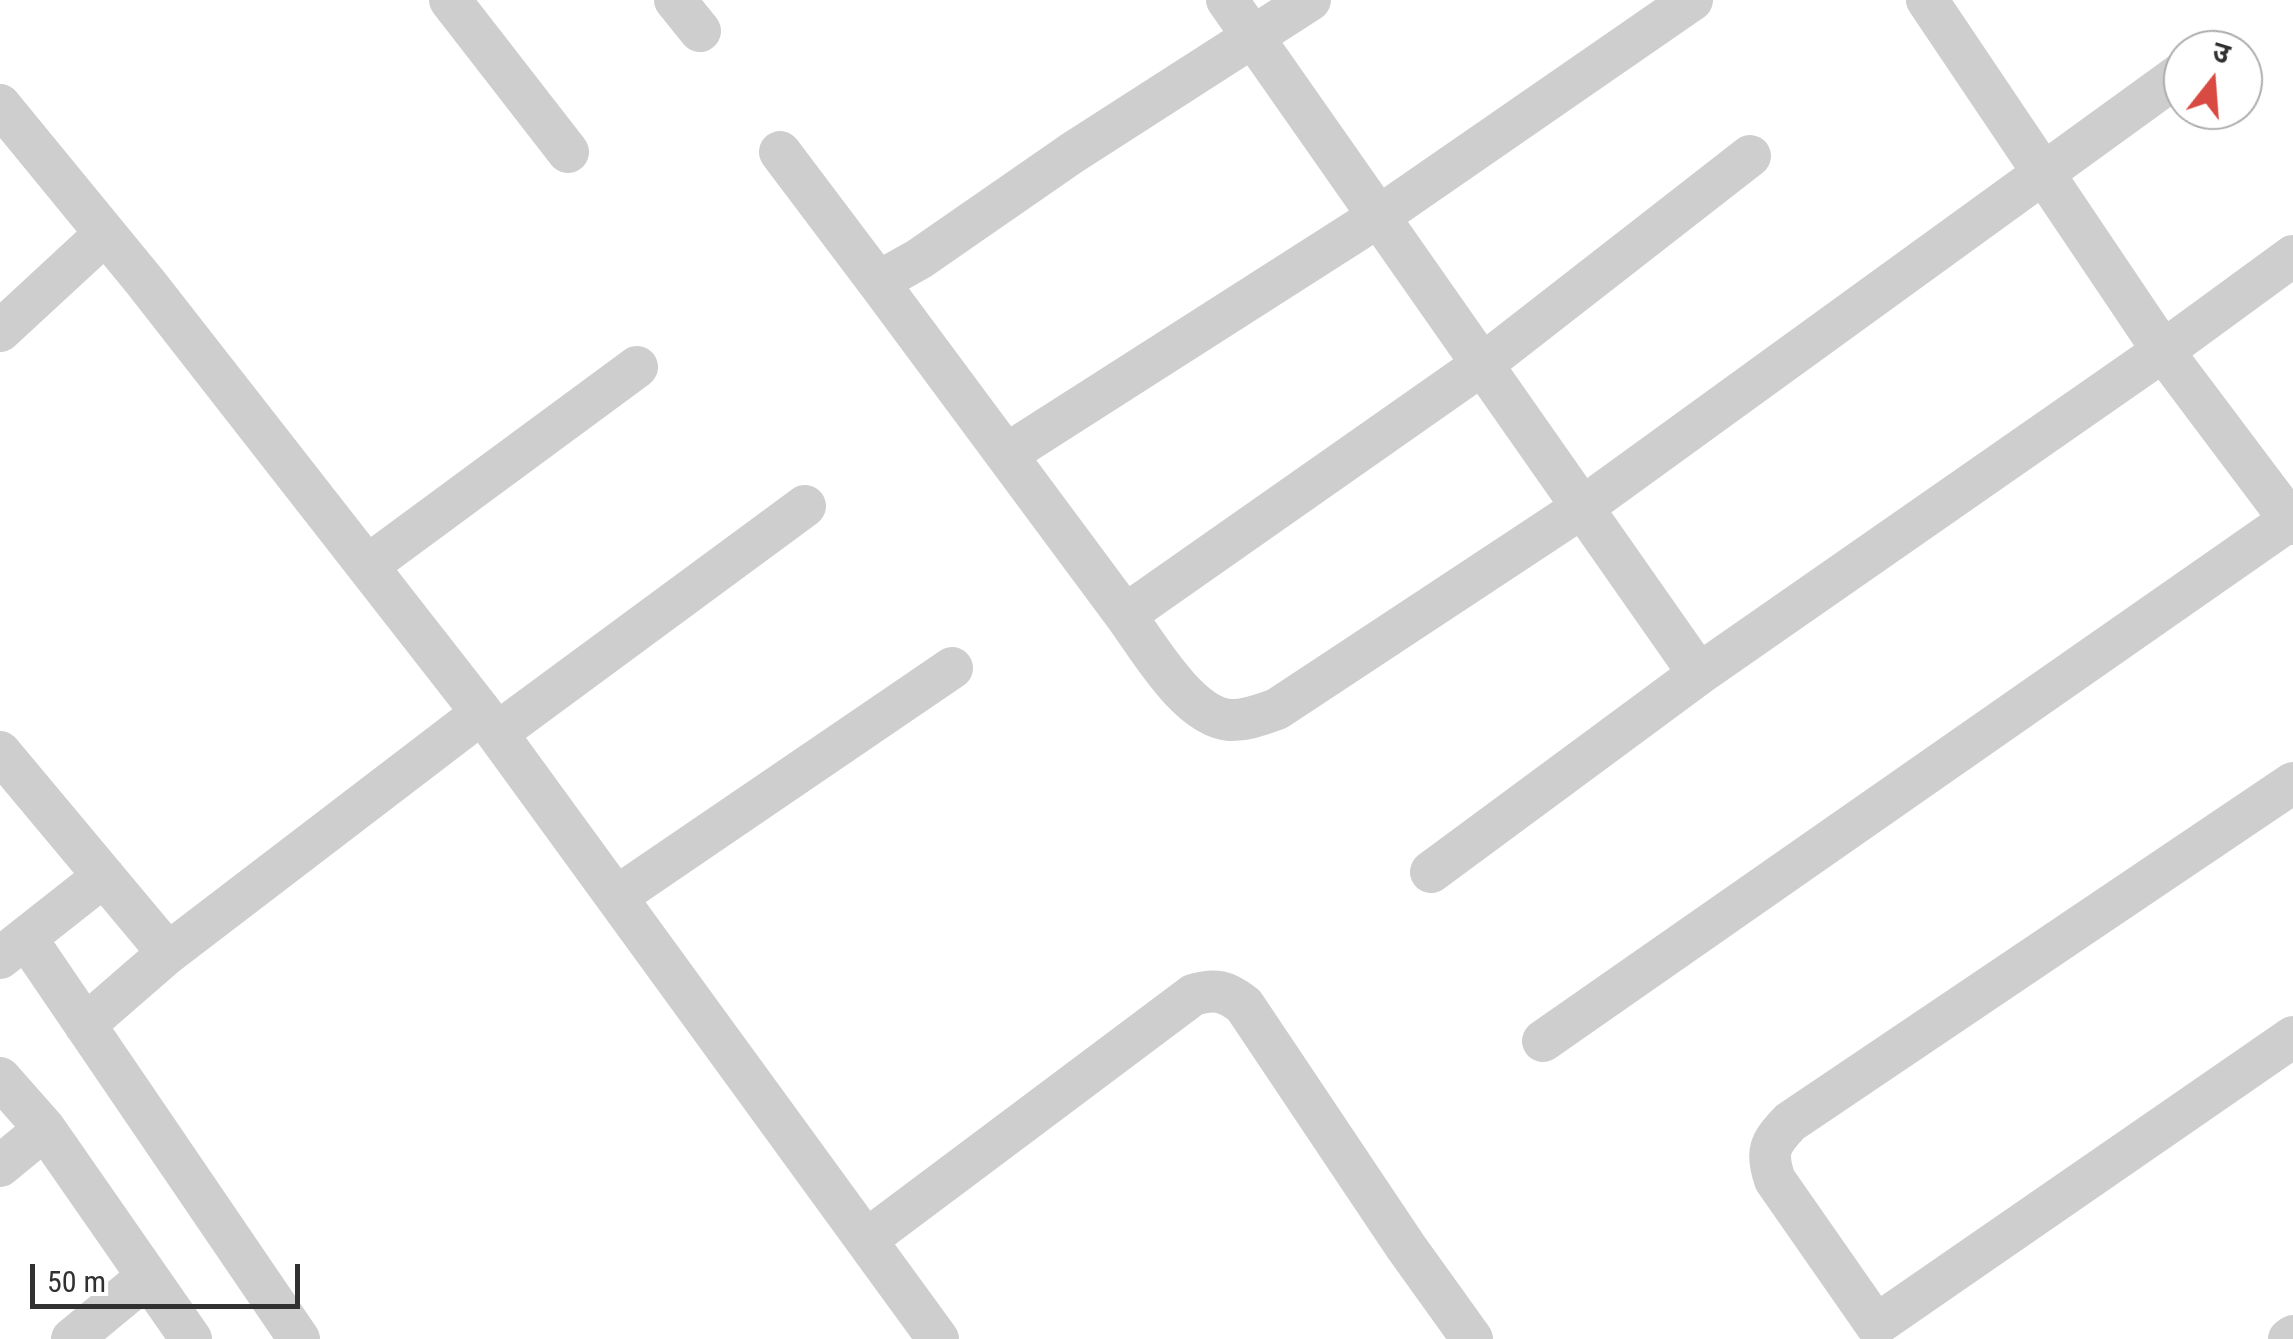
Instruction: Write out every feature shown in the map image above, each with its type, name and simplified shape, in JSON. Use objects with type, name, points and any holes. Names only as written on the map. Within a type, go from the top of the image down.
[{"type":"street","points":[[1228,0],[1700,674]]},
{"type":"street","points":[[878,282],[919,259],[1072,153],[1310,0]]},
{"type":"street","points":[[1007,454],[1381,215],[1692,0]]},
{"type":"street","points":[[1543,1041],[2292,522],[2163,351],[1927,0]]},
{"type":"street","points":[[466,6],[568,152]]},
{"type":"street","points":[[780,152],[1184,694],[1228,720],[1277,710],[1583,506],[2163,87]]},
{"type":"street","points":[[0,106],[490,723],[938,1339]]},
{"type":"street","points":[[1125,615],[1483,364],[1750,156]]},
{"type":"street","points":[[8,306],[105,234]]},
{"type":"street","points":[[1430,872],[1700,674],[2293,256]]},
{"type":"street","points":[[367,566],[637,367]]},
{"type":"street","points":[[85,1025],[168,953],[490,723],[805,506]]},
{"type":"street","points":[[616,897],[952,668]]},
{"type":"street","points":[[0,752],[168,953]]},
{"type":"street","points":[[2293,783],[1806,1111],[1773,1140],[1768,1160],[1775,1180],[1865,1332],[2293,1036]]},
{"type":"street","points":[[104,876],[13,948],[85,1025],[299,1339]]},
{"type":"street","points":[[866,1240],[1193,995],[1208,990],[1226,991],[1244,1005],[1472,1339]]},
{"type":"street","points":[[0,1078],[45,1128],[191,1339]]},
{"type":"street","points":[[0,1166],[45,1128]]},
{"type":"street","points":[[72,1339],[147,1276]]}]
